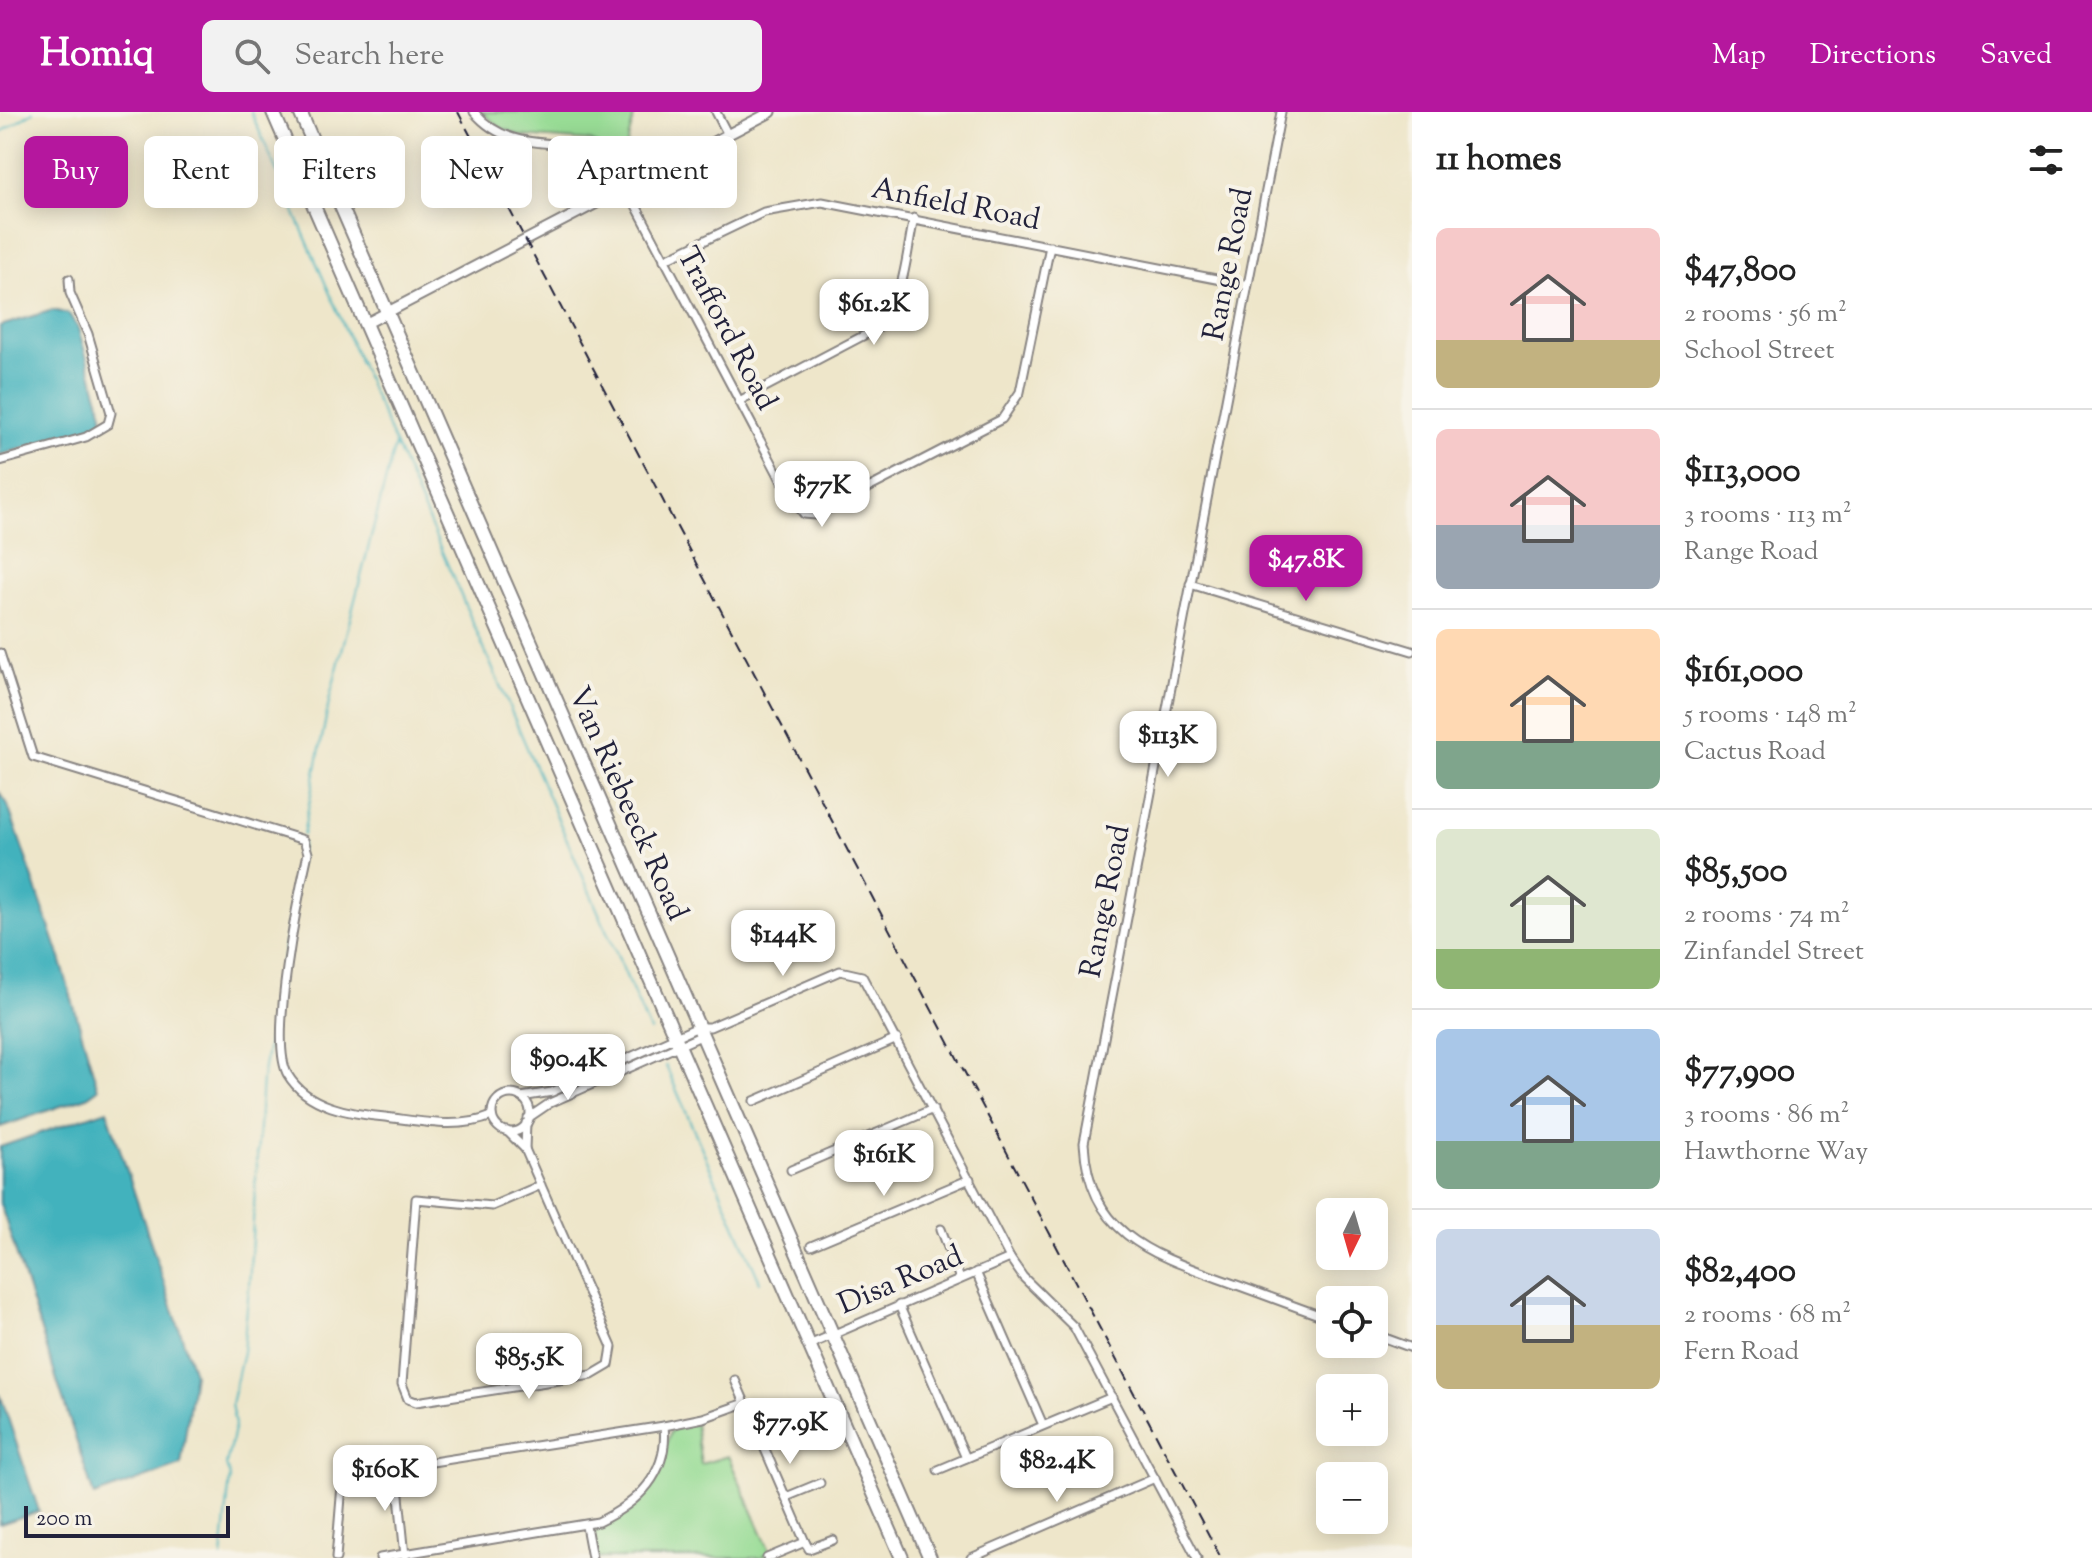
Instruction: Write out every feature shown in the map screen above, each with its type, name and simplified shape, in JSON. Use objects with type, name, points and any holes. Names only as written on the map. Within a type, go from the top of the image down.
[{"type":"main road","name":"Van Riebeeck Road","points":[[273,112],[902,1558]]},
{"type":"main road","name":"Van Riebeeck Road","points":[[300,112],[930,1558]]},
{"type":"street","name":"Trafford Road","points":[[474,112],[488,126],[514,140],[548,144]]},
{"type":"street","points":[[716,112],[728,135],[771,112]]},
{"type":"street","name":"Range Road","points":[[1281,112],[1085,1133],[1086,1163],[1105,1211],[1127,1236],[1145,1250],[1316,1314]]},
{"type":"street","name":"Anfield Road","points":[[664,260],[764,212],[798,204],[835,204],[1247,285]]},
{"type":"street","points":[[365,324],[589,208]]},
{"type":"street","name":"Trafford Road","points":[[637,208],[800,512],[816,515],[980,431],[1008,412],[1020,392],[1050,246]]},
{"type":"street","points":[[739,401],[878,328],[887,319],[896,305],[914,218]]},
{"type":"street","points":[[0,461],[86,437],[108,424],[111,413],[88,334],[70,293],[69,279]]},
{"type":"street","points":[[1190,584],[1412,651]]},
{"type":"street","points":[[0,653],[33,757],[304,840],[308,853],[290,948],[282,1061],[296,1085],[319,1102],[351,1113],[376,1117],[463,1125],[492,1116]]},
{"type":"street","points":[[507,1131],[518,1130],[550,1103],[702,1030],[836,973],[850,971],[865,979],[1010,1258],[1023,1277],[1074,1327],[1197,1558]]},
{"type":"street","points":[[754,1101],[897,1039]]},
{"type":"street","points":[[541,1185],[492,1206],[416,1199],[402,1384],[408,1399],[416,1402],[592,1375],[609,1365],[612,1347],[541,1185],[525,1149],[507,1131],[497,1126],[492,1116],[493,1106],[502,1096],[521,1097],[552,1092],[678,1042]]},
{"type":"street","points":[[521,1097],[528,1107],[525,1149]]},
{"type":"street","points":[[791,1170],[933,1109]]},
{"type":"street","points":[[811,1246],[970,1179]]},
{"type":"street","points":[[941,1229],[960,1279]]},
{"type":"street","name":"Disa Road","points":[[809,1345],[1010,1258]]},
{"type":"street","points":[[976,1272],[1043,1425]]},
{"type":"street","points":[[899,1305],[966,1458]]},
{"type":"street","points":[[1388,1339],[1412,1348]]},
{"type":"street","points":[[735,1380],[805,1542],[811,1549],[833,1540]]},
{"type":"street","points":[[938,1470],[1112,1397]]},
{"type":"street","points":[[336,1558],[343,1482],[349,1475],[664,1426],[703,1418],[745,1403]]},
{"type":"street","points":[[380,1558],[586,1526],[620,1511],[646,1489],[664,1449],[664,1426]]},
{"type":"street","points":[[396,1466],[405,1556]]},
{"type":"street","points":[[971,1558],[1155,1478]]},
{"type":"street","points":[[786,1497],[820,1483]]},
{"type":"street","points":[[586,1526],[592,1558]]},
{"type":"street","points":[[767,1558],[805,1542]]},
{"type":"green space","points":[[481,112],[635,112],[629,136],[548,138],[521,136],[501,128]]},
{"type":"green space","points":[[695,1423],[701,1464],[728,1456],[771,1553],[760,1558],[595,1558],[594,1529],[641,1499],[658,1472],[671,1431],[676,1426]]},
{"type":"water","points":[[53,310],[69,314],[78,328],[103,413],[102,425],[0,455],[0,326]]},
{"type":"water","points":[[0,793],[7,803],[60,958],[98,1089],[87,1097],[0,1127]]},
{"type":"water","points":[[107,1110],[194,1373],[181,1465],[94,1496],[0,1203],[0,1147]]},
{"type":"water","points":[[0,1394],[39,1511],[0,1524]]},
{"type":"waterway","points":[[0,133],[33,112]]},
{"type":"waterway","points":[[251,112],[650,1031]]},
{"type":"waterway","points":[[303,835],[330,697],[395,444]]},
{"type":"waterway","points":[[222,1558],[230,1477],[226,1465],[235,1425],[231,1404],[243,1352],[249,1286],[262,1079],[302,842]]},
{"type":"waterway","points":[[666,1066],[760,1282]]},
{"type":"railway","points":[[458,112],[1221,1558]]}]
